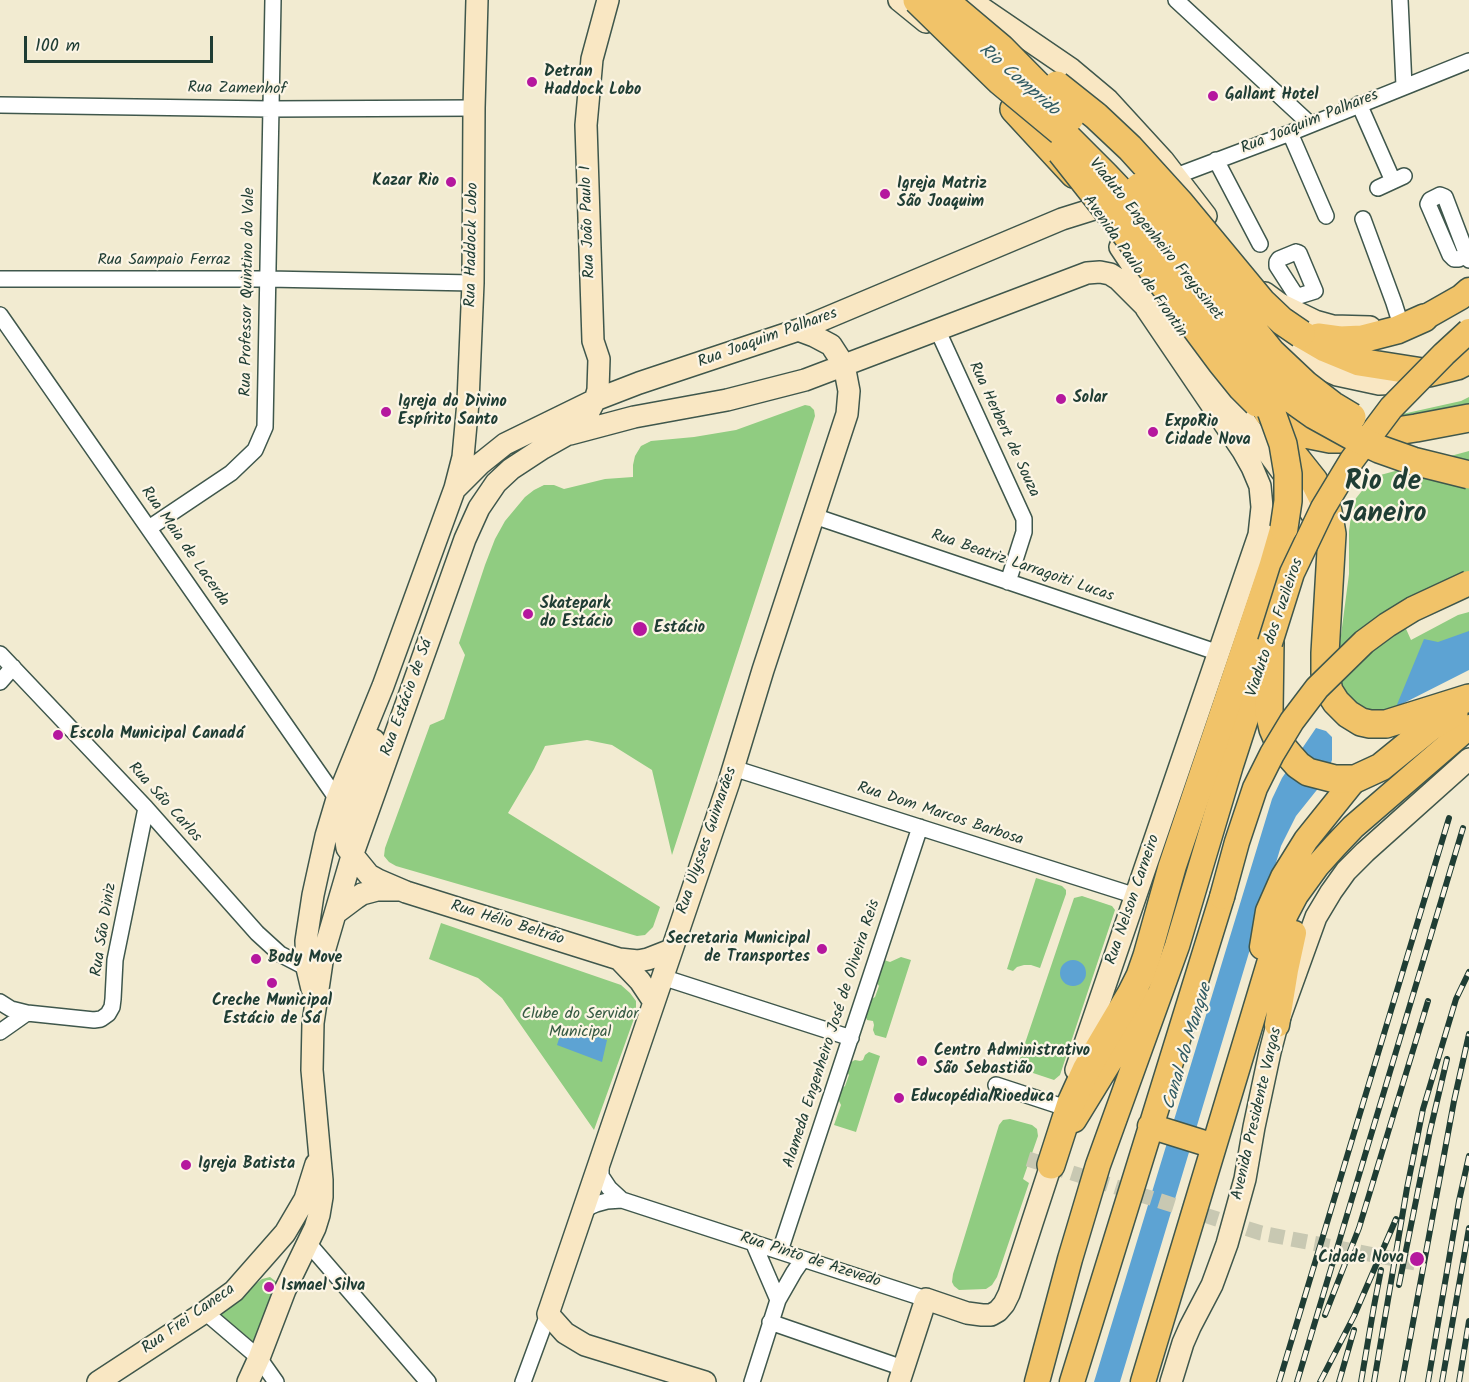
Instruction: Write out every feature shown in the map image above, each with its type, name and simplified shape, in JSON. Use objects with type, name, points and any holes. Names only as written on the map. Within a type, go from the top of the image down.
[{"type":"highway","name":"Viaduto Engenheiro Freyssinet","points":[[934,7],[1001,48],[1127,174],[1174,226],[1216,283],[1262,358]]},
{"type":"highway","name":"Viaduto Engenheiro Freyssinet","points":[[934,7],[1000,81],[1072,142],[1124,195],[1173,256],[1262,358]]},
{"type":"highway","points":[[1001,48],[1021,59],[1072,96],[1130,148],[1180,203],[1262,302],[1282,321],[1299,323],[1360,350],[1430,373],[1457,366],[1469,360]]},
{"type":"highway","points":[[1000,81],[1069,161],[1228,371],[1262,407],[1293,429],[1330,439],[1366,436],[1469,418]]},
{"type":"highway","points":[[1023,106],[1076,175],[1104,202],[1222,342],[1272,375],[1314,408],[1366,436]]},
{"type":"highway","points":[[1360,350],[1412,320]]},
{"type":"highway","points":[[1262,358],[1287,368],[1323,399],[1358,420],[1392,436],[1421,446],[1469,458]]},
{"type":"highway","points":[[1262,358],[1276,388],[1314,415],[1379,449],[1413,461],[1469,475]]},
{"type":"highway","points":[[1051,1165],[1071,1103],[1086,1070],[1140,976],[1172,867],[1284,528],[1288,501],[1288,474],[1283,444],[1268,399],[1262,358]]},
{"type":"highway","points":[[1262,407],[1287,447],[1314,481],[1327,507],[1332,534],[1325,673],[1329,691],[1336,702],[1348,714],[1361,722],[1386,724],[1469,698]]},
{"type":"highway","points":[[1270,643],[1269,712],[1272,729],[1290,756],[1308,772],[1335,780],[1355,779],[1381,767],[1429,728],[1469,703]]},
{"type":"main road","name":"Rua Haddock Lobo","points":[[455,488],[463,457],[466,431],[473,283],[477,0]]},
{"type":"main road","name":"Rua João Paulo I","points":[[567,435],[586,417],[598,390],[599,358],[592,341],[586,125],[592,59],[608,0]]},
{"type":"main road","name":"Avenida Paulo de Frontin","points":[[899,0],[934,7],[1023,106],[1094,209],[1151,305],[1181,347],[1299,495],[1313,516],[1325,541],[1331,562]]},
{"type":"main road","points":[[970,0],[1071,69],[1108,100],[1176,175],[1260,288],[1299,323],[1315,321],[1340,326],[1369,327],[1412,320],[1461,297],[1469,290]]},
{"type":"main road","points":[[1023,106],[1039,96],[1043,90],[1047,52]]},
{"type":"main road","points":[[1071,69],[1117,139],[1253,319],[1283,347],[1301,359],[1336,375],[1379,384],[1403,383],[1430,373]]},
{"type":"main road","points":[[1062,219],[1073,204],[1078,187]]},
{"type":"main road","name":"Rua Joaquim Palhares","points":[[455,488],[505,444],[595,400],[798,330],[1062,219],[1094,209]]},
{"type":"main road","points":[[567,435],[634,417],[727,400],[805,380],[1079,276],[1100,272],[1118,279],[1151,305],[1181,347]]},
{"type":"main road","points":[[798,330],[831,345],[844,365]]},
{"type":"main road","name":"Viaduto dos Fuzileiros","points":[[1177,946],[1292,573],[1323,508],[1352,460],[1391,408],[1469,331]]},
{"type":"main road","name":"Avenida Paulo de Frontin","points":[[1181,347],[1252,466],[1260,486]]},
{"type":"main road","points":[[599,358],[610,371],[629,381],[639,383]]},
{"type":"main road","name":"Rua Ulysses Guimarães","points":[[548,1314],[733,768],[847,414],[849,391],[844,365]]},
{"type":"main road","name":"Rua Estácio de Sá","points":[[248,1382],[285,1290],[315,1228],[322,1197],[312,1070],[315,1002],[323,956],[352,855],[465,539],[479,508],[496,483],[511,469],[543,447],[567,435]]},
{"type":"main road","name":"Rua Nelson Carneiro","points":[[998,1311],[1009,1294],[1051,1165],[1063,1107],[1259,535],[1262,507],[1260,486]]},
{"type":"main road","name":"Rua Estácio de Sá","points":[[315,1002],[307,968],[306,941],[323,847],[337,799],[382,686],[455,488]]},
{"type":"main road","points":[[1072,1382],[1159,1129],[1196,979],[1237,842],[1256,788],[1272,754],[1292,721],[1317,688],[1364,642],[1422,604],[1469,583]]},
{"type":"main road","points":[[352,855],[347,848],[345,835],[373,744],[382,686]]},
{"type":"main road","name":"Avenida Presidente Vargas","points":[[1143,1382],[1205,1144],[1260,995],[1286,914],[1296,895],[1317,866],[1353,827],[1469,727]]},
{"type":"main road","name":"Avenida Presidente Vargas","points":[[1171,1382],[1183,1343],[1212,1285],[1227,1244],[1245,1179],[1266,1065],[1277,1025],[1316,917],[1346,871],[1469,759]]},
{"type":"main road","points":[[1260,995],[1254,987],[1268,911],[1275,892],[1306,840],[1355,779]]},
{"type":"main road","name":"Rua Hélio Beltrão","points":[[352,855],[369,874],[400,890],[619,959],[638,961],[671,950]]},
{"type":"main road","points":[[1277,1025],[1292,938],[1317,866]]},
{"type":"main road","points":[[336,913],[362,894],[377,890],[400,890]]},
{"type":"main road","points":[[1037,1382],[1098,1165],[1177,946]]},
{"type":"main road","points":[[1051,1165],[1074,1119],[1145,1004],[1177,946]]},
{"type":"main road","points":[[619,959],[640,981],[654,1002]]},
{"type":"main road","points":[[1132,1070],[1196,979]]},
{"type":"main road","points":[[1159,1129],[1205,1144]]},
{"type":"main road","name":"Rua Frei Caneca","points":[[98,1382],[234,1291],[285,1233],[296,1216],[305,1199],[319,1153]]},
{"type":"main road","points":[[234,1291],[256,1276],[265,1274],[275,1275],[285,1290]]},
{"type":"main road","points":[[901,1375],[926,1299]]},
{"type":"main road","name":"Rua Pinto de Azevedo","points":[[926,1299],[967,1313],[991,1315],[998,1311]]},
{"type":"main road","points":[[548,1314],[565,1333],[585,1346],[705,1382]]},
{"type":"street","name":"Rua Professor Quintino do Vale","points":[[149,528],[231,473],[255,450],[265,427],[273,0]]},
{"type":"street","points":[[1176,0],[1310,124]]},
{"type":"street","points":[[1400,0],[1404,86]]},
{"type":"street","name":"Rua Joaquim Palhares","points":[[1152,186],[1469,61]]},
{"type":"street","points":[[1359,104],[1398,179],[1378,188]]},
{"type":"street","name":"Rua Zamenhof","points":[[0,105],[270,109],[474,108]]},
{"type":"street","points":[[1290,133],[1326,216]]},
{"type":"street","points":[[1216,160],[1260,244]]},
{"type":"street","points":[[1363,219],[1394,303],[1412,320]]},
{"type":"street","points":[[1299,323],[1303,304],[1313,296],[1315,291],[1299,253],[1296,252],[1279,259],[1277,266],[1294,294],[1299,296],[1315,291]]},
{"type":"street","points":[[1289,285],[1309,277]]},
{"type":"street","name":"Rua Sampaio Ferraz","points":[[0,279],[268,279],[473,283]]},
{"type":"street","name":"Rua Maia de Lacerda","points":[[2,324],[149,528],[337,799]]},
{"type":"street","name":"Rua Herbert de Souza","points":[[937,329],[1024,519],[1024,532],[1008,582]]},
{"type":"street","name":"Rua Beatriz Larragoiti Lucas","points":[[814,516],[1219,653]]},
{"type":"street","name":"Rua São Carlos","points":[[0,654],[146,808],[256,933],[280,954],[307,968]]},
{"type":"street","points":[[0,682],[13,667]]},
{"type":"street","name":"Rua Dom Marcos Barbosa","points":[[733,768],[1136,896]]},
{"type":"street","name":"Rua São Diniz","points":[[27,1013],[94,1020],[101,1019],[108,1014],[112,1007],[115,960],[146,808]]},
{"type":"street","name":"Alameda Engenheiro José de Oliveira Reis","points":[[780,1251],[920,828]]},
{"type":"street","points":[[662,977],[851,1038]]},
{"type":"street","points":[[0,1002],[27,1013]]},
{"type":"street","points":[[0,1032],[27,1013]]},
{"type":"street","points":[[996,1085],[1063,1107]]},
{"type":"street","points":[[600,1160],[601,1176],[609,1188],[622,1200]]},
{"type":"street","name":"Rua Pinto de Azevedo","points":[[582,1215],[589,1207],[596,1204],[622,1200],[926,1299]]},
{"type":"street","points":[[753,1242],[778,1300]]},
{"type":"street","points":[[308,1243],[428,1382]]},
{"type":"street","points":[[752,1382],[778,1300],[803,1259]]},
{"type":"street","points":[[205,1312],[259,1358],[276,1382]]},
{"type":"street","points":[[524,1382],[548,1314]]},
{"type":"street","points":[[770,1322],[901,1375]]},
{"type":"green space","points":[[1469,397],[1469,427],[1389,417],[1461,401]]},
{"type":"green space","points":[[805,405],[814,410],[815,416],[672,855],[652,770],[612,745],[587,740],[545,746],[508,813],[660,907],[653,927],[645,935],[637,936],[396,866],[389,862],[384,856],[385,848],[430,725],[444,719],[465,655],[459,643],[485,565],[505,521],[525,497],[544,485],[554,485],[564,489],[605,479],[633,477],[635,456],[641,446],[651,441],[736,430]]},
{"type":"green space","points":[[1469,451],[1469,577],[1398,611],[1411,640],[1458,615],[1469,612],[1469,639],[1423,651],[1391,721],[1379,722],[1346,700],[1339,679],[1338,658],[1349,574],[1349,531],[1353,502],[1373,477]]},
{"type":"green space","points":[[1036,878],[1062,886],[1066,894],[1040,968],[1024,965],[1013,971],[1007,969]]},
{"type":"green space","points":[[1082,896],[1112,906],[1115,910],[1060,1075],[1054,1080],[1024,1070],[1019,1061],[1074,898]]},
{"type":"green space","name":"Clube do Servidor Municipal","points":[[441,923],[621,985],[636,1001],[636,1013],[594,1130],[502,998],[478,978],[429,959]]},
{"type":"green space","points":[[901,957],[911,960],[886,1038],[875,1035],[873,1021],[867,1020],[864,1013],[868,1001],[875,997],[879,986],[876,981],[882,962],[884,960],[890,962]]},
{"type":"green space","points":[[869,1052],[880,1056],[856,1132],[834,1125],[841,1105],[838,1099],[849,1075],[846,1071],[849,1063],[863,1060]]},
{"type":"green space","points":[[1010,1119],[1032,1125],[1037,1129],[1038,1136],[1023,1179],[1029,1183],[997,1277],[992,1285],[986,1289],[959,1290],[952,1282],[953,1274],[999,1125],[1003,1120]]},
{"type":"green space","points":[[270,1277],[278,1283],[256,1344],[219,1313],[262,1279]]},
{"type":"water","points":[[1469,631],[1469,670],[1396,707],[1424,639],[1438,642]]},
{"type":"water","points":[[1316,728],[1326,731],[1332,737],[1332,760],[1324,781],[1296,816],[1281,846],[1120,1382],[1094,1382],[1272,799],[1282,778]]},
{"type":"water","points":[[1073,960],[1082,964],[1086,973],[1082,982],[1073,986],[1064,982],[1060,973],[1064,964]]},
{"type":"water","points":[[563,1026],[607,1040],[602,1062],[557,1045]]},
{"type":"tunnel","points":[[1028,1159],[1261,1233],[1415,1263]]},
{"type":"railway","points":[[1279,1382],[1449,818]]},
{"type":"railway","points":[[1297,1382],[1463,828]]},
{"type":"railway","points":[[1374,1382],[1423,1109],[1456,999],[1469,972]]},
{"type":"railway","points":[[1325,1315],[1359,1228],[1428,1001]]},
{"type":"railway","points":[[1402,1382],[1454,1101],[1469,1034]]},
{"type":"railway","points":[[1399,1285],[1447,1059]]},
{"type":"railway","points":[[1428,1382],[1459,1201],[1469,1156]]},
{"type":"railway","points":[[1320,1382],[1354,1316],[1396,1219]]},
{"type":"railway","points":[[1442,1382],[1469,1228]]},
{"type":"railway","points":[[1361,1382],[1381,1270]]},
{"type":"railway","points":[[1459,1382],[1469,1321]]},
{"type":"railway","points":[[1339,1382],[1354,1330]]},
{"type":"place","name":"Detran Haddock Lobo","points":[[532,82]]},
{"type":"place","name":"Gallant Hotel","points":[[1213,96]]},
{"type":"place","name":"Kazar Rio","points":[[451,182]]},
{"type":"place","name":"Igreja Matriz São Joaquim","points":[[885,194]]},
{"type":"place","name":"Solar","points":[[1061,399]]},
{"type":"place","name":"Igreja do Divino Espírito Santo","points":[[386,412]]},
{"type":"place","name":"ExpoRio Cidade Nova","points":[[1153,432]]},
{"type":"place","name":"Skatepark do Estácio","points":[[528,614]]},
{"type":"place","name":"Estácio","points":[[640,629]]},
{"type":"place","name":"Escola Municipal Canadá","points":[[58,735]]},
{"type":"place","name":"Secretaria Municipal de Transportes","points":[[822,949]]},
{"type":"place","name":"Body Move","points":[[256,959]]},
{"type":"place","name":"Creche Municipal Estácio de Sá","points":[[272,983]]},
{"type":"place","name":"Centro Administrativo São Sebastião","points":[[922,1061]]},
{"type":"place","name":"Educopédia/Rioeduca","points":[[899,1098]]},
{"type":"place","name":"Igreja Batista","points":[[186,1165]]},
{"type":"place","name":"Cidade Nova","points":[[1417,1259]]},
{"type":"place","name":"Ismael Silva","points":[[269,1287]]},
{"type":"district","name":"Rio de Janeiro","points":[[1383,500]]},
{"type":"water label","name":"Rio Comprido","points":[[1018,81]]},
{"type":"water label","name":"Canal do Mangue","points":[[1189,1047]]}]
